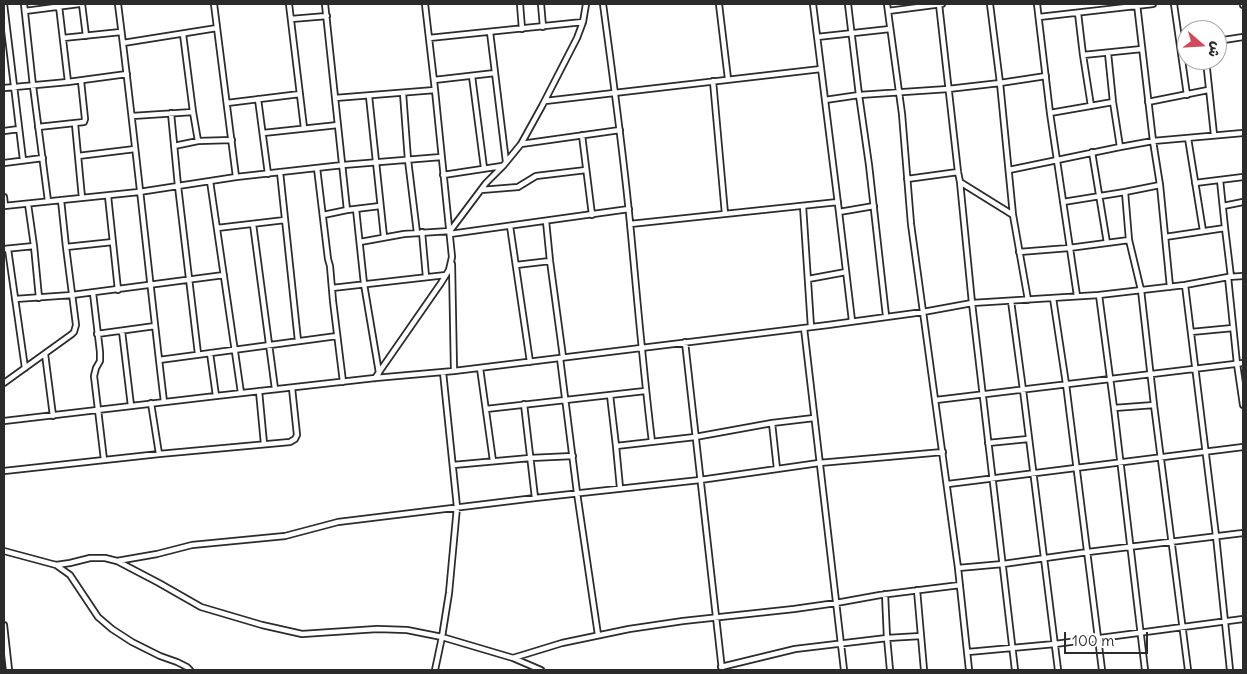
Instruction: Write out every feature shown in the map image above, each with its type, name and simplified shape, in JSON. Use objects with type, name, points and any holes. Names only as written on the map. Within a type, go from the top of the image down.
[{"type":"street","points":[[4,4],[23,160]]},
{"type":"street","points":[[24,4],[48,201]]},
{"type":"street","points":[[25,11],[81,4],[86,36]]},
{"type":"street","points":[[118,4],[164,402]]},
{"type":"street","points":[[214,4],[236,178]]},
{"type":"street","points":[[289,4],[304,128]]},
{"type":"street","points":[[325,4],[347,210]]},
{"type":"street","points":[[425,4],[436,90],[452,257],[454,371]]},
{"type":"street","points":[[520,4],[522,29]]},
{"type":"street","points":[[541,4],[543,27]]},
{"type":"street","points":[[450,233],[481,190],[521,144],[577,38],[583,22],[586,4]]},
{"type":"street","points":[[603,4],[616,92],[652,442]]},
{"type":"street","points":[[719,4],[728,79]]},
{"type":"street","points":[[813,4],[852,321]]},
{"type":"street","points":[[848,4],[886,316]]},
{"type":"street","points":[[887,4],[911,224],[948,484],[970,670]]},
{"type":"street","points":[[888,11],[940,4],[982,396],[1015,670]]},
{"type":"street","points":[[990,4],[1013,215],[1028,300]]},
{"type":"street","points":[[1036,4],[1076,296]]},
{"type":"street","points":[[1039,17],[1103,7],[1153,4]]},
{"type":"street","points":[[1174,4],[1177,25]]},
{"type":"street","points":[[1137,5],[1160,185],[1170,287]]},
{"type":"street","points":[[59,6],[68,82]]},
{"type":"street","points":[[1078,12],[1091,106]]},
{"type":"street","points":[[291,19],[327,16]]},
{"type":"street","points":[[429,38],[583,22]]},
{"type":"street","points":[[124,43],[217,28]]},
{"type":"street","points":[[817,37],[890,29]]},
{"type":"street","points":[[63,38],[121,32]]},
{"type":"street","points":[[490,32],[504,164]]},
{"type":"street","points":[[183,34],[198,142]]},
{"type":"street","points":[[1227,39],[1243,37]]},
{"type":"street","points":[[1083,56],[1142,49]]},
{"type":"street","points":[[1108,53],[1120,147]]},
{"type":"street","points":[[545,101],[821,70]]},
{"type":"street","points":[[1183,70],[1187,95]]},
{"type":"street","points":[[1207,70],[1214,135]]},
{"type":"street","points":[[434,80],[495,73]]},
{"type":"street","points":[[4,88],[81,81],[127,74]]},
{"type":"street","points":[[472,76],[484,168]]},
{"type":"street","points":[[825,100],[859,95],[948,89],[1046,76]]},
{"type":"street","points":[[38,127],[84,122],[81,81]]},
{"type":"street","points":[[713,81],[725,214]]},
{"type":"street","points":[[336,98],[436,90]]},
{"type":"street","points":[[1148,102],[1208,90]]},
{"type":"street","points":[[403,93],[408,160],[426,277]]},
{"type":"street","points":[[227,103],[300,94]]},
{"type":"street","points":[[369,96],[384,237]]},
{"type":"street","points":[[258,99],[268,174]]},
{"type":"street","points":[[1050,113],[1113,102]]},
{"type":"street","points":[[132,116],[193,112]]},
{"type":"street","points":[[171,113],[188,280],[198,354]]},
{"type":"street","points":[[75,124],[82,198]]},
{"type":"street","points":[[262,133],[338,124]]},
{"type":"street","points":[[4,132],[19,129]]},
{"type":"street","points":[[521,144],[620,130]]},
{"type":"street","points":[[1009,170],[1120,147],[1243,133]]},
{"type":"street","points":[[582,135],[592,215]]},
{"type":"street","points":[[1188,138],[1203,231]]},
{"type":"street","points":[[174,146],[198,142],[232,140]]},
{"type":"street","points":[[78,156],[135,150]]},
{"type":"street","points":[[1092,152],[1107,243]]},
{"type":"street","points":[[4,197],[4,206],[28,204],[108,196],[280,172],[441,157]]},
{"type":"street","points":[[4,163],[43,158]]},
{"type":"street","points":[[443,175],[504,164]]},
{"type":"street","points":[[317,168],[343,382]]},
{"type":"street","points":[[481,190],[518,187],[536,176],[586,170]]},
{"type":"street","points":[[280,172],[298,341]]},
{"type":"street","points":[[907,179],[958,172]]},
{"type":"street","points":[[1195,183],[1243,177]]},
{"type":"street","points":[[1220,180],[1233,328],[1243,405]]},
{"type":"street","points":[[210,181],[241,393]]},
{"type":"street","points":[[960,182],[1013,215]]},
{"type":"street","points":[[1063,202],[1160,185]]},
{"type":"street","points":[[1125,192],[1130,240],[1140,290],[1188,670]]},
{"type":"street","points":[[108,196],[118,290]]},
{"type":"street","points":[[4,383],[74,332],[76,325],[61,200]]},
{"type":"street","points":[[630,224],[838,202]]},
{"type":"street","points":[[1223,206],[1243,202]]},
{"type":"street","points":[[28,204],[39,298]]},
{"type":"street","points":[[323,215],[380,206]]},
{"type":"street","points":[[803,206],[811,327]]},
{"type":"street","points":[[839,212],[874,206]]},
{"type":"street","points":[[356,209],[364,284],[379,373]]},
{"type":"street","points":[[360,242],[420,233],[450,233],[510,226],[629,209]]},
{"type":"street","points":[[217,228],[285,220]]},
{"type":"street","points":[[546,221],[577,493],[598,635]]},
{"type":"street","points":[[253,224],[274,390]]},
{"type":"street","points":[[510,226],[530,362]]},
{"type":"street","points":[[1165,237],[1224,228]]},
{"type":"street","points":[[1019,252],[1130,240]]},
{"type":"street","points":[[66,247],[113,242]]},
{"type":"street","points":[[24,368],[6,249],[34,246]]},
{"type":"street","points":[[375,378],[446,275],[452,257]]},
{"type":"street","points":[[516,265],[550,261]]},
{"type":"street","points":[[808,279],[846,272]]},
{"type":"street","points":[[15,299],[92,293],[224,275]]},
{"type":"street","points":[[332,288],[446,275]]},
{"type":"street","points":[[4,421],[530,362],[924,312],[972,303],[1099,295],[1243,276]]},
{"type":"street","points":[[1185,285],[1216,536],[1230,670]]},
{"type":"street","points":[[92,293],[100,352],[100,361],[94,376],[104,460]]},
{"type":"street","points":[[1099,295],[1145,670]]},
{"type":"street","points":[[1053,298],[1066,384],[1102,670]]},
{"type":"street","points":[[1011,301],[1058,670]]},
{"type":"street","points":[[97,334],[155,326]]},
{"type":"street","points":[[804,328],[844,670]]},
{"type":"street","points":[[1191,332],[1233,328]]},
{"type":"street","points":[[122,331],[131,406]]},
{"type":"street","points":[[159,360],[337,336]]},
{"type":"street","points":[[685,342],[722,669],[795,649],[921,636]]},
{"type":"street","points":[[210,353],[216,396]]},
{"type":"street","points":[[45,354],[53,416]]},
{"type":"street","points":[[936,400],[1243,364]]},
{"type":"street","points":[[480,368],[493,461]]},
{"type":"street","points":[[435,670],[449,593],[457,507],[444,372]]},
{"type":"street","points":[[4,471],[290,442],[297,435],[292,388]]},
{"type":"street","points":[[259,391],[264,444]]},
{"type":"street","points":[[486,409],[646,391]]},
{"type":"street","points":[[610,395],[620,488]]},
{"type":"street","points":[[150,404],[159,454]]},
{"type":"street","points":[[524,404],[535,498]]},
{"type":"street","points":[[1114,408],[1154,405]]},
{"type":"street","points":[[616,446],[695,437],[772,423],[814,418]]},
{"type":"street","points":[[772,423],[777,469]]},
{"type":"street","points":[[988,444],[1028,439]]},
{"type":"street","points":[[948,484],[1243,447]]},
{"type":"street","points":[[117,561],[192,545],[285,536],[338,522],[700,480],[819,463],[943,452]]},
{"type":"street","points":[[453,465],[573,456]]},
{"type":"street","points":[[958,568],[1003,564],[1243,533]]},
{"type":"street","points":[[4,551],[56,565],[70,575],[98,617],[112,629],[132,642],[177,662],[190,670]]},
{"type":"street","points":[[56,565],[90,558],[105,558],[117,561],[201,607],[262,625],[302,634],[377,629],[407,630],[442,637],[514,658],[541,670]]},
{"type":"street","points":[[514,658],[562,643],[683,620],[794,609],[885,594],[960,585]]},
{"type":"street","points":[[917,590],[924,670]]},
{"type":"street","points":[[885,594],[890,670]]},
{"type":"street","points":[[968,652],[1055,644],[1243,619]]},
{"type":"street","points":[[4,626],[9,670]]}]
